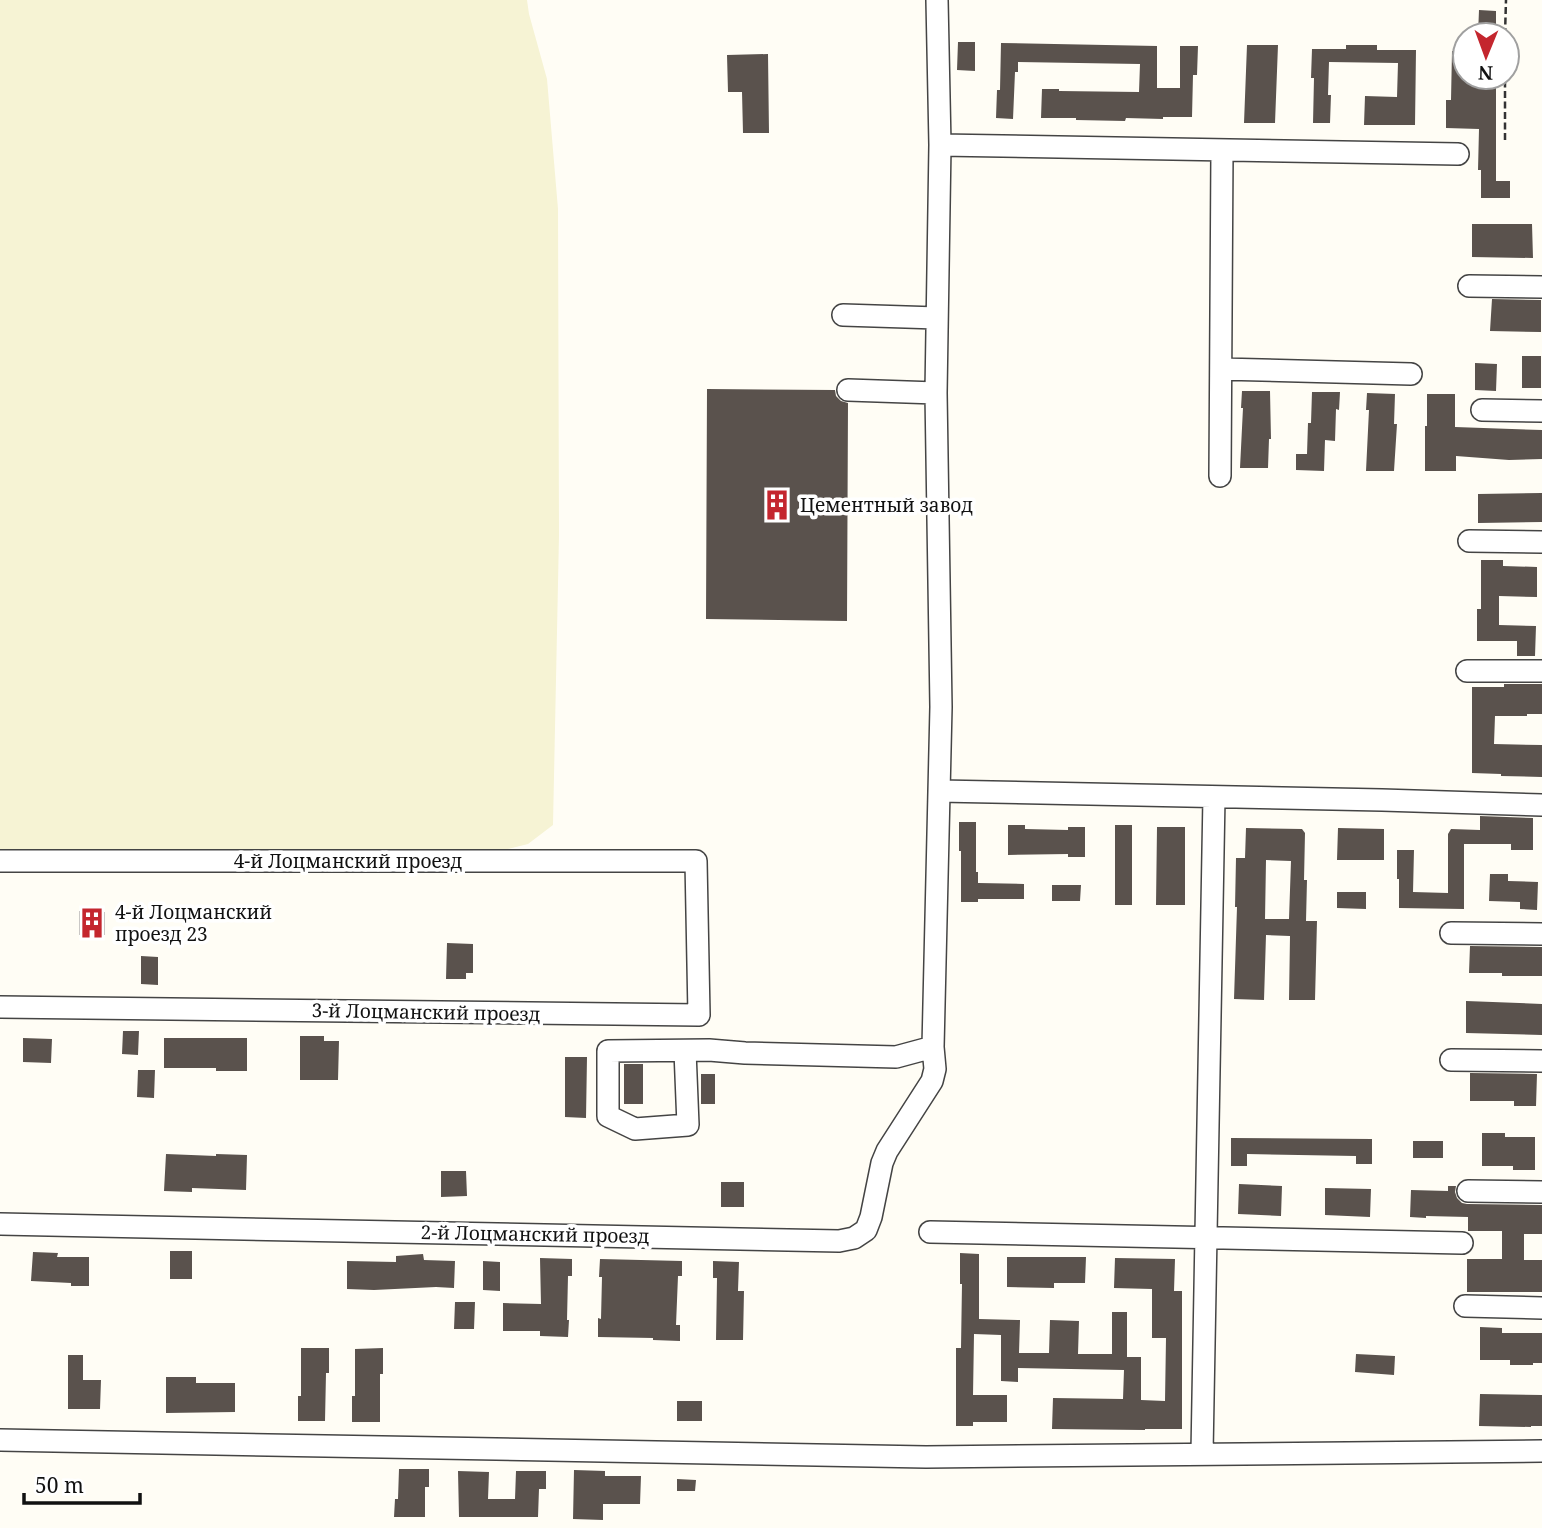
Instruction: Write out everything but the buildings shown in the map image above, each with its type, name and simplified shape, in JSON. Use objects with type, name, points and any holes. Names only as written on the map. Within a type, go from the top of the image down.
[{"type":"street","name":"2-й Лоцманский проезд","points":[[0,1224],[839,1241],[854,1238],[866,1230],[887,1151],[933,1078],[935,1069],[933,1047],[941,707],[936,393],[940,145],[937,0]]},
{"type":"street","points":[[940,145],[1458,154]]},
{"type":"street","points":[[1220,476],[1222,150]]},
{"type":"street","points":[[1469,286],[1542,287]]},
{"type":"street","points":[[843,315],[937,318]]},
{"type":"street","points":[[1221,369],[1411,374]]},
{"type":"street","points":[[848,390],[936,393]]},
{"type":"street","points":[[1482,411],[1542,411]]},
{"type":"street","points":[[1469,541],[1542,542]]},
{"type":"street","points":[[1467,671],[1542,671]]},
{"type":"street","points":[[939,791],[1542,805]]},
{"type":"street","points":[[1202,1453],[1214,797]]},
{"type":"street","name":"4-й Лоцманский проезд","points":[[0,861],[696,861]]},
{"type":"street","name":"3-й Лоцманский проезд","points":[[0,1007],[699,1015],[696,861]]},
{"type":"street","points":[[1451,933],[1542,934]]},
{"type":"street","points":[[685,1051],[688,1125],[635,1129],[608,1116],[608,1051],[709,1050],[896,1057],[933,1047]]},
{"type":"street","points":[[1451,1060],[1542,1061]]},
{"type":"street","points":[[1468,1191],[1542,1192]]},
{"type":"street","points":[[930,1232],[1462,1243]]},
{"type":"street","points":[[1465,1306],[1542,1308]]},
{"type":"street","points":[[0,1440],[923,1457],[1542,1451]]},
{"type":"path","points":[[1506,0],[1506,21]]},
{"type":"path","points":[[1505,91],[1505,140]]},
{"type":"shaded area","points":[[0,0],[527,0],[547,79],[558,209],[559,535],[553,825],[528,844],[487,854],[0,853]]},
{"type":"place","name":"Цементный завод","points":[[777,505]]},
{"type":"place","name":"4-й Лоцманский проезд 23","points":[[92,923]]}]
